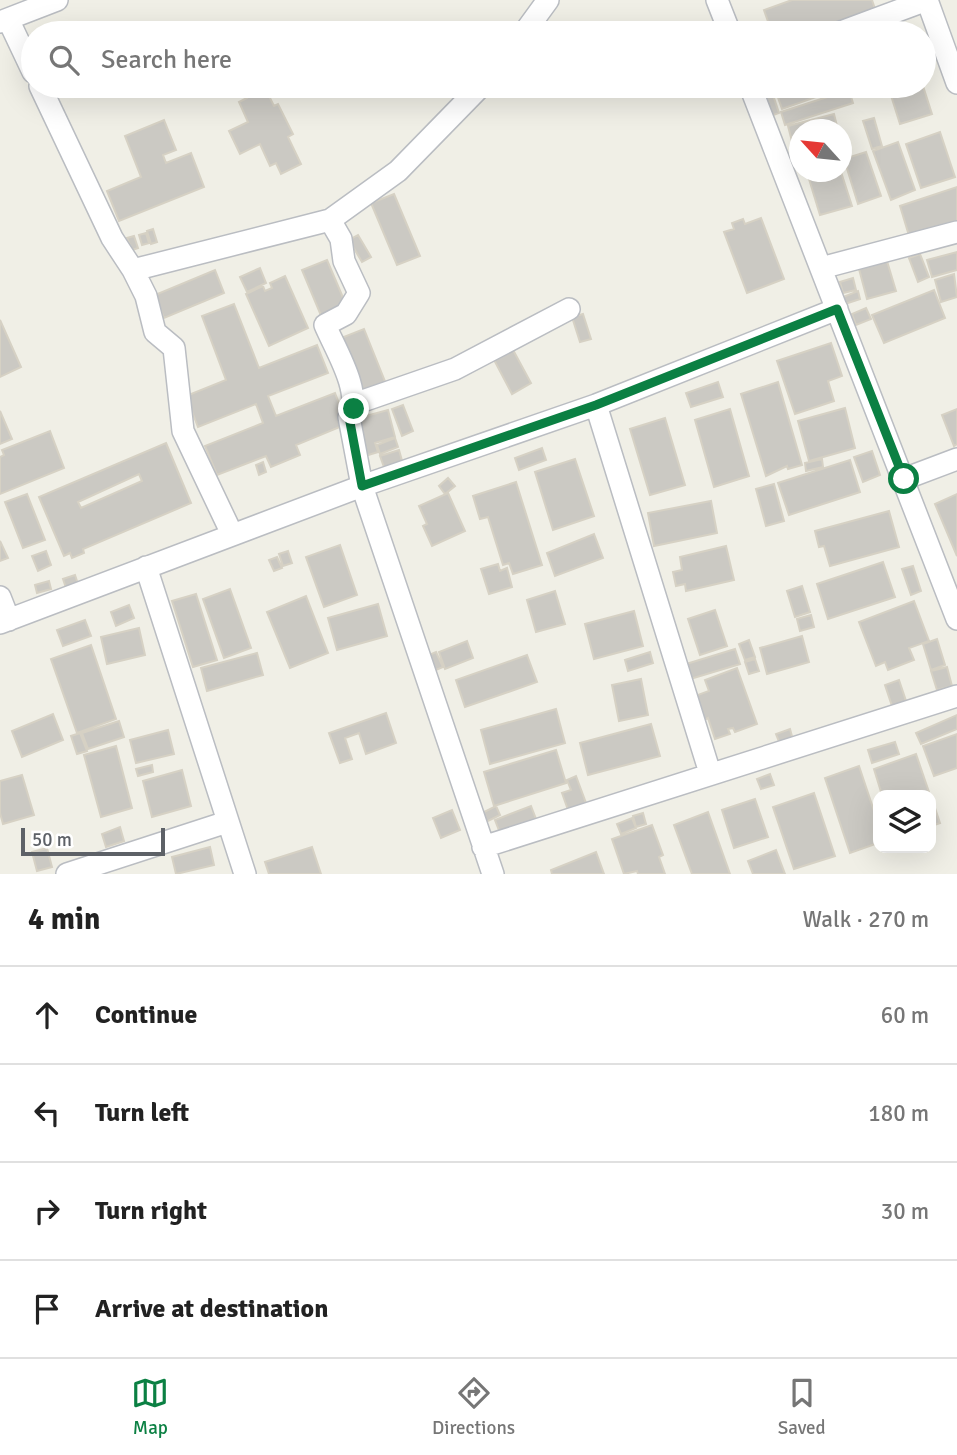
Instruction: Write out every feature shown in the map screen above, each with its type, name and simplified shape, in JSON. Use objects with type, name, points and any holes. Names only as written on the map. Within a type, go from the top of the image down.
[{"type":"street","points":[[21,50],[4,20],[57,0]]},
{"type":"street","points":[[533,21],[548,0]]},
{"type":"street","points":[[717,0],[725,21]]},
{"type":"street","points":[[870,21],[927,0],[935,21]]},
{"type":"street","points":[[936,25],[957,83]]},
{"type":"street","points":[[46,98],[112,238],[134,270],[146,296],[155,332],[174,348],[183,431],[232,534]]},
{"type":"street","points":[[134,270],[330,220],[398,171],[469,98]]},
{"type":"street","points":[[755,98],[957,619]]},
{"type":"street","points":[[330,220],[341,239],[344,261],[359,293],[346,314],[325,325],[354,393],[354,404],[349,417],[362,486],[493,874]]},
{"type":"street","points":[[821,268],[957,232]]},
{"type":"street","points":[[354,404],[455,369],[569,309]]},
{"type":"street","points":[[0,597],[5,621],[362,486],[596,405],[837,309]]},
{"type":"street","points":[[596,405],[710,773]]},
{"type":"street","points":[[904,479],[957,459]]},
{"type":"street","points":[[146,567],[245,874]]},
{"type":"street","points":[[483,847],[957,696]]},
{"type":"street","points":[[66,874],[228,822]]},
{"type":"building","points":[[792,0],[872,0],[877,15],[859,21],[768,21],[764,10]]},
{"type":"building","points":[[247,98],[270,98],[274,106],[278,104],[293,134],[288,137],[301,164],[281,174],[276,163],[270,166],[260,144],[240,154],[229,131],[248,122],[239,102]]},
{"type":"building","points":[[762,98],[774,98],[779,113],[768,117]]},
{"type":"building","points":[[778,98],[813,98],[782,109]]},
{"type":"building","points":[[824,98],[851,98],[853,103],[804,119],[789,119],[789,124],[785,125],[781,112]]},
{"type":"building","points":[[892,98],[927,98],[932,114],[900,124]]},
{"type":"building","points":[[834,114],[835,119],[815,119]]},
{"type":"building","points":[[874,118],[882,146],[872,149],[863,121]]},
{"type":"building","points":[[164,120],[176,150],[163,155],[166,163],[191,153],[204,187],[119,221],[107,191],[141,177],[125,136]]},
{"type":"building","points":[[940,132],[955,177],[921,188],[906,144]]},
{"type":"building","points":[[898,142],[915,190],[891,200],[873,151]]},
{"type":"building","points":[[866,152],[881,196],[858,204],[851,182],[852,156]]},
{"type":"building","points":[[810,182],[844,182],[852,206],[820,215]]},
{"type":"building","points":[[957,187],[957,223],[910,239],[900,206]]},
{"type":"building","points":[[394,194],[420,256],[397,265],[371,203]]},
{"type":"building","points":[[761,218],[784,279],[747,293],[724,232],[734,229],[732,223],[743,219],[745,224]]},
{"type":"building","points":[[153,229],[157,242],[151,244],[147,231]]},
{"type":"building","points":[[146,233],[149,243],[142,245],[139,235]]},
{"type":"building","points":[[358,235],[371,257],[362,262],[349,240]]},
{"type":"building","points":[[134,236],[138,248],[132,250],[127,238]]},
{"type":"building","points":[[957,252],[957,270],[932,277],[927,260]]},
{"type":"building","points":[[920,254],[929,277],[918,282],[909,258]]},
{"type":"building","points":[[327,260],[347,307],[322,318],[302,270]]},
{"type":"building","points":[[887,261],[896,291],[867,299],[859,269]]},
{"type":"building","points":[[260,268],[266,283],[247,292],[240,277]]},
{"type":"building","points":[[215,270],[224,293],[164,318],[155,295]]},
{"type":"building","points":[[954,274],[957,297],[941,302],[935,280]]},
{"type":"building","points":[[285,276],[308,328],[269,346],[246,294],[263,286],[265,291],[272,288],[270,283]]},
{"type":"building","points":[[853,278],[856,290],[843,293],[840,282]]},
{"type":"building","points":[[934,290],[945,318],[884,343],[872,315]]},
{"type":"building","points":[[858,291],[860,299],[845,304],[843,297]]},
{"type":"building","points":[[234,304],[259,368],[317,345],[328,373],[268,396],[276,416],[335,393],[347,424],[296,445],[300,455],[271,467],[266,456],[217,475],[205,446],[263,423],[256,404],[198,427],[186,396],[226,380],[202,316]]},
{"type":"building","points":[[866,308],[871,319],[856,325],[852,314]]},
{"type":"building","points":[[583,314],[591,339],[580,342],[572,317]]},
{"type":"building","points":[[0,320],[21,367],[0,377]]},
{"type":"building","points":[[364,329],[388,389],[360,400],[336,340]]},
{"type":"building","points":[[831,343],[842,376],[828,381],[834,401],[795,414],[777,361]]},
{"type":"building","points":[[512,348],[531,383],[512,394],[493,358]]},
{"type":"building","points":[[718,382],[723,397],[691,407],[686,393]]},
{"type":"building","points":[[778,382],[802,465],[788,469],[787,466],[766,476],[741,394]]},
{"type":"building","points":[[403,405],[413,431],[402,436],[392,409]]},
{"type":"building","points":[[845,408],[855,448],[809,461],[798,421]]},
{"type":"building","points":[[730,409],[749,476],[714,487],[695,420]]},
{"type":"building","points":[[957,409],[957,444],[954,446],[942,415]]},
{"type":"building","points":[[388,410],[395,437],[375,443],[378,452],[365,456],[355,419]]},
{"type":"building","points":[[0,411],[12,439],[0,444]]},
{"type":"building","points":[[665,418],[685,485],[650,495],[630,429]]},
{"type":"building","points":[[50,431],[64,468],[0,494],[0,457],[4,455],[2,450]]},
{"type":"building","points":[[395,438],[398,447],[380,454],[377,445]]},
{"type":"building","points":[[166,443],[191,503],[83,549],[84,553],[72,558],[70,553],[64,556],[39,497]],"holes":[[[139,474],[142,481],[81,508],[78,502]]]},
{"type":"building","points":[[542,448],[546,460],[519,470],[515,458]]},
{"type":"building","points":[[399,450],[403,464],[385,470],[380,456]]},
{"type":"building","points":[[872,451],[880,475],[863,482],[854,457]]},
{"type":"building","points":[[575,459],[594,516],[553,530],[535,472]]},
{"type":"building","points":[[822,459],[823,467],[806,471],[805,463]]},
{"type":"building","points":[[850,460],[860,492],[789,515],[778,483]]},
{"type":"building","points":[[263,462],[266,472],[259,475],[256,465]]},
{"type":"building","points":[[448,478],[455,486],[445,494],[439,486]]},
{"type":"building","points":[[516,482],[542,565],[513,574],[509,563],[503,565],[488,517],[480,519],[473,496]]},
{"type":"building","points":[[774,484],[784,521],[766,526],[756,489]]},
{"type":"building","points":[[448,493],[465,531],[432,546],[423,526],[427,524],[419,506]]},
{"type":"building","points":[[27,494],[45,540],[23,548],[5,502]]},
{"type":"building","points":[[957,494],[957,556],[935,504]]},
{"type":"building","points":[[711,501],[717,533],[654,546],[648,513]]},
{"type":"building","points":[[889,511],[899,547],[830,566],[824,546],[819,547],[815,531]]},
{"type":"building","points":[[594,534],[603,558],[555,576],[547,553]]},
{"type":"building","points":[[0,541],[8,558],[0,561]]},
{"type":"building","points":[[340,545],[357,595],[324,607],[306,557]]},
{"type":"building","points":[[726,546],[734,580],[686,591],[685,584],[676,586],[673,572],[682,570],[680,557]]},
{"type":"building","points":[[46,551],[51,565],[38,571],[32,556]]},
{"type":"building","points":[[288,551],[292,563],[283,566],[279,554]]},
{"type":"building","points":[[277,557],[282,568],[274,571],[269,560]]},
{"type":"building","points":[[883,562],[895,597],[828,619],[817,584]]},
{"type":"building","points":[[498,564],[500,571],[507,568],[512,587],[489,594],[481,569]]},
{"type":"building","points":[[913,566],[921,591],[911,595],[902,569]]},
{"type":"building","points":[[75,575],[78,584],[66,588],[63,579]]},
{"type":"building","points":[[49,581],[51,589],[37,593],[35,585]]},
{"type":"building","points":[[802,586],[810,612],[795,617],[787,591]]},
{"type":"building","points":[[230,589],[251,648],[224,658],[203,599]]},
{"type":"building","points":[[555,591],[565,624],[536,632],[527,600]]},
{"type":"building","points":[[196,594],[217,660],[193,667],[172,601]]},
{"type":"building","points":[[306,596],[328,653],[290,668],[267,612]]},
{"type":"building","points":[[914,601],[929,641],[909,648],[914,660],[888,670],[885,662],[876,666],[859,622]]},
{"type":"building","points":[[378,604],[387,636],[337,650],[328,618]]},
{"type":"building","points":[[129,605],[134,618],[116,626],[111,612]]},
{"type":"building","points":[[715,610],[727,646],[700,655],[688,619]]},
{"type":"building","points":[[634,611],[643,646],[594,659],[585,624]]},
{"type":"building","points":[[811,615],[814,627],[800,631],[797,619]]},
{"type":"building","points":[[85,620],[91,636],[63,646],[57,630]]},
{"type":"building","points":[[139,628],[145,655],[107,664],[101,637]]},
{"type":"building","points":[[802,636],[809,662],[767,674],[760,648]]},
{"type":"building","points":[[937,639],[945,665],[931,670],[923,644]]},
{"type":"building","points":[[749,640],[755,657],[745,660],[739,644]]},
{"type":"building","points":[[467,641],[473,658],[445,669],[439,652]]},
{"type":"building","points":[[91,645],[116,719],[77,733],[51,659]]},
{"type":"building","points":[[735,649],[740,664],[687,680],[683,665]]},
{"type":"building","points":[[436,652],[443,667],[436,670],[429,655]]},
{"type":"building","points":[[650,652],[653,663],[628,671],[625,660]]},
{"type":"building","points":[[257,653],[263,675],[207,691],[201,668]]},
{"type":"building","points":[[527,655],[537,682],[465,707],[456,680]]},
{"type":"building","points":[[755,659],[759,671],[749,674],[745,662]]},
{"type":"building","points":[[947,667],[952,686],[937,690],[931,671]]},
{"type":"building","points":[[737,668],[757,724],[735,732],[733,728],[728,729],[730,734],[715,739],[708,718],[704,720],[695,696],[709,691],[705,680]]},
{"type":"building","points":[[641,679],[648,715],[619,721],[612,685]]},
{"type":"building","points":[[899,680],[906,701],[892,706],[885,685]]},
{"type":"building","points":[[556,709],[565,743],[490,764],[481,730]]},
{"type":"building","points":[[386,713],[396,743],[366,754],[359,733],[345,738],[352,759],[340,763],[329,733]]},
{"type":"building","points":[[53,714],[63,740],[22,757],[12,731]]},
{"type":"building","points":[[957,715],[957,729],[921,744],[916,733]]},
{"type":"building","points":[[119,721],[124,737],[88,749],[82,733]]},
{"type":"building","points":[[651,724],[660,756],[588,775],[580,743]]},
{"type":"building","points":[[790,729],[793,740],[780,744],[776,734]]},
{"type":"building","points":[[168,730],[174,754],[136,763],[130,740]]},
{"type":"building","points":[[80,733],[87,751],[77,754],[71,736]]},
{"type":"building","points":[[957,734],[957,768],[934,776],[923,746]]},
{"type":"building","points":[[895,742],[899,754],[872,763],[868,750]]},
{"type":"building","points":[[116,746],[132,808],[101,817],[84,755]]},
{"type":"building","points":[[556,750],[566,783],[494,806],[484,772]]},
{"type":"building","points":[[916,754],[928,790],[880,790],[874,769]]},
{"type":"building","points":[[152,765],[153,772],[138,776],[136,769]]},
{"type":"building","points":[[859,766],[873,808],[873,845],[850,853],[825,778]]},
{"type":"building","points":[[182,770],[191,806],[152,817],[143,781]]},
{"type":"building","points":[[770,774],[774,785],[761,789],[757,779]]},
{"type":"building","points":[[22,775],[34,815],[3,824],[0,813],[0,781]]},
{"type":"building","points":[[576,776],[586,803],[568,810],[562,793],[571,790],[567,780]]},
{"type":"building","points":[[814,793],[835,856],[794,869],[773,807]]},
{"type":"building","points":[[755,799],[768,837],[734,848],[722,810]]},
{"type":"building","points":[[496,806],[500,815],[484,823],[480,814]]},
{"type":"building","points":[[531,806],[536,819],[500,833],[495,820]]},
{"type":"building","points":[[452,810],[460,830],[441,838],[433,818]]},
{"type":"building","points":[[708,812],[730,874],[692,874],[674,825]]},
{"type":"building","points":[[643,813],[646,824],[636,827],[633,816]]},
{"type":"building","points":[[632,818],[636,828],[621,834],[617,824]]},
{"type":"building","points":[[652,825],[663,855],[659,857],[665,874],[638,874],[637,871],[624,874],[612,839]]},
{"type":"building","points":[[120,827],[124,841],[106,847],[102,834]]},
{"type":"building","points":[[210,847],[214,865],[176,874],[172,857]]},
{"type":"building","points":[[312,847],[321,874],[269,874],[265,862]]},
{"type":"building","points":[[47,848],[52,867],[37,871],[32,852]]},
{"type":"building","points":[[776,850],[785,874],[753,874],[748,861]]},
{"type":"building","points":[[596,852],[604,874],[552,874],[551,870]]},
{"type":"route","points":[[354,409],[349,417],[362,486],[596,405],[837,309],[904,479]]}]
